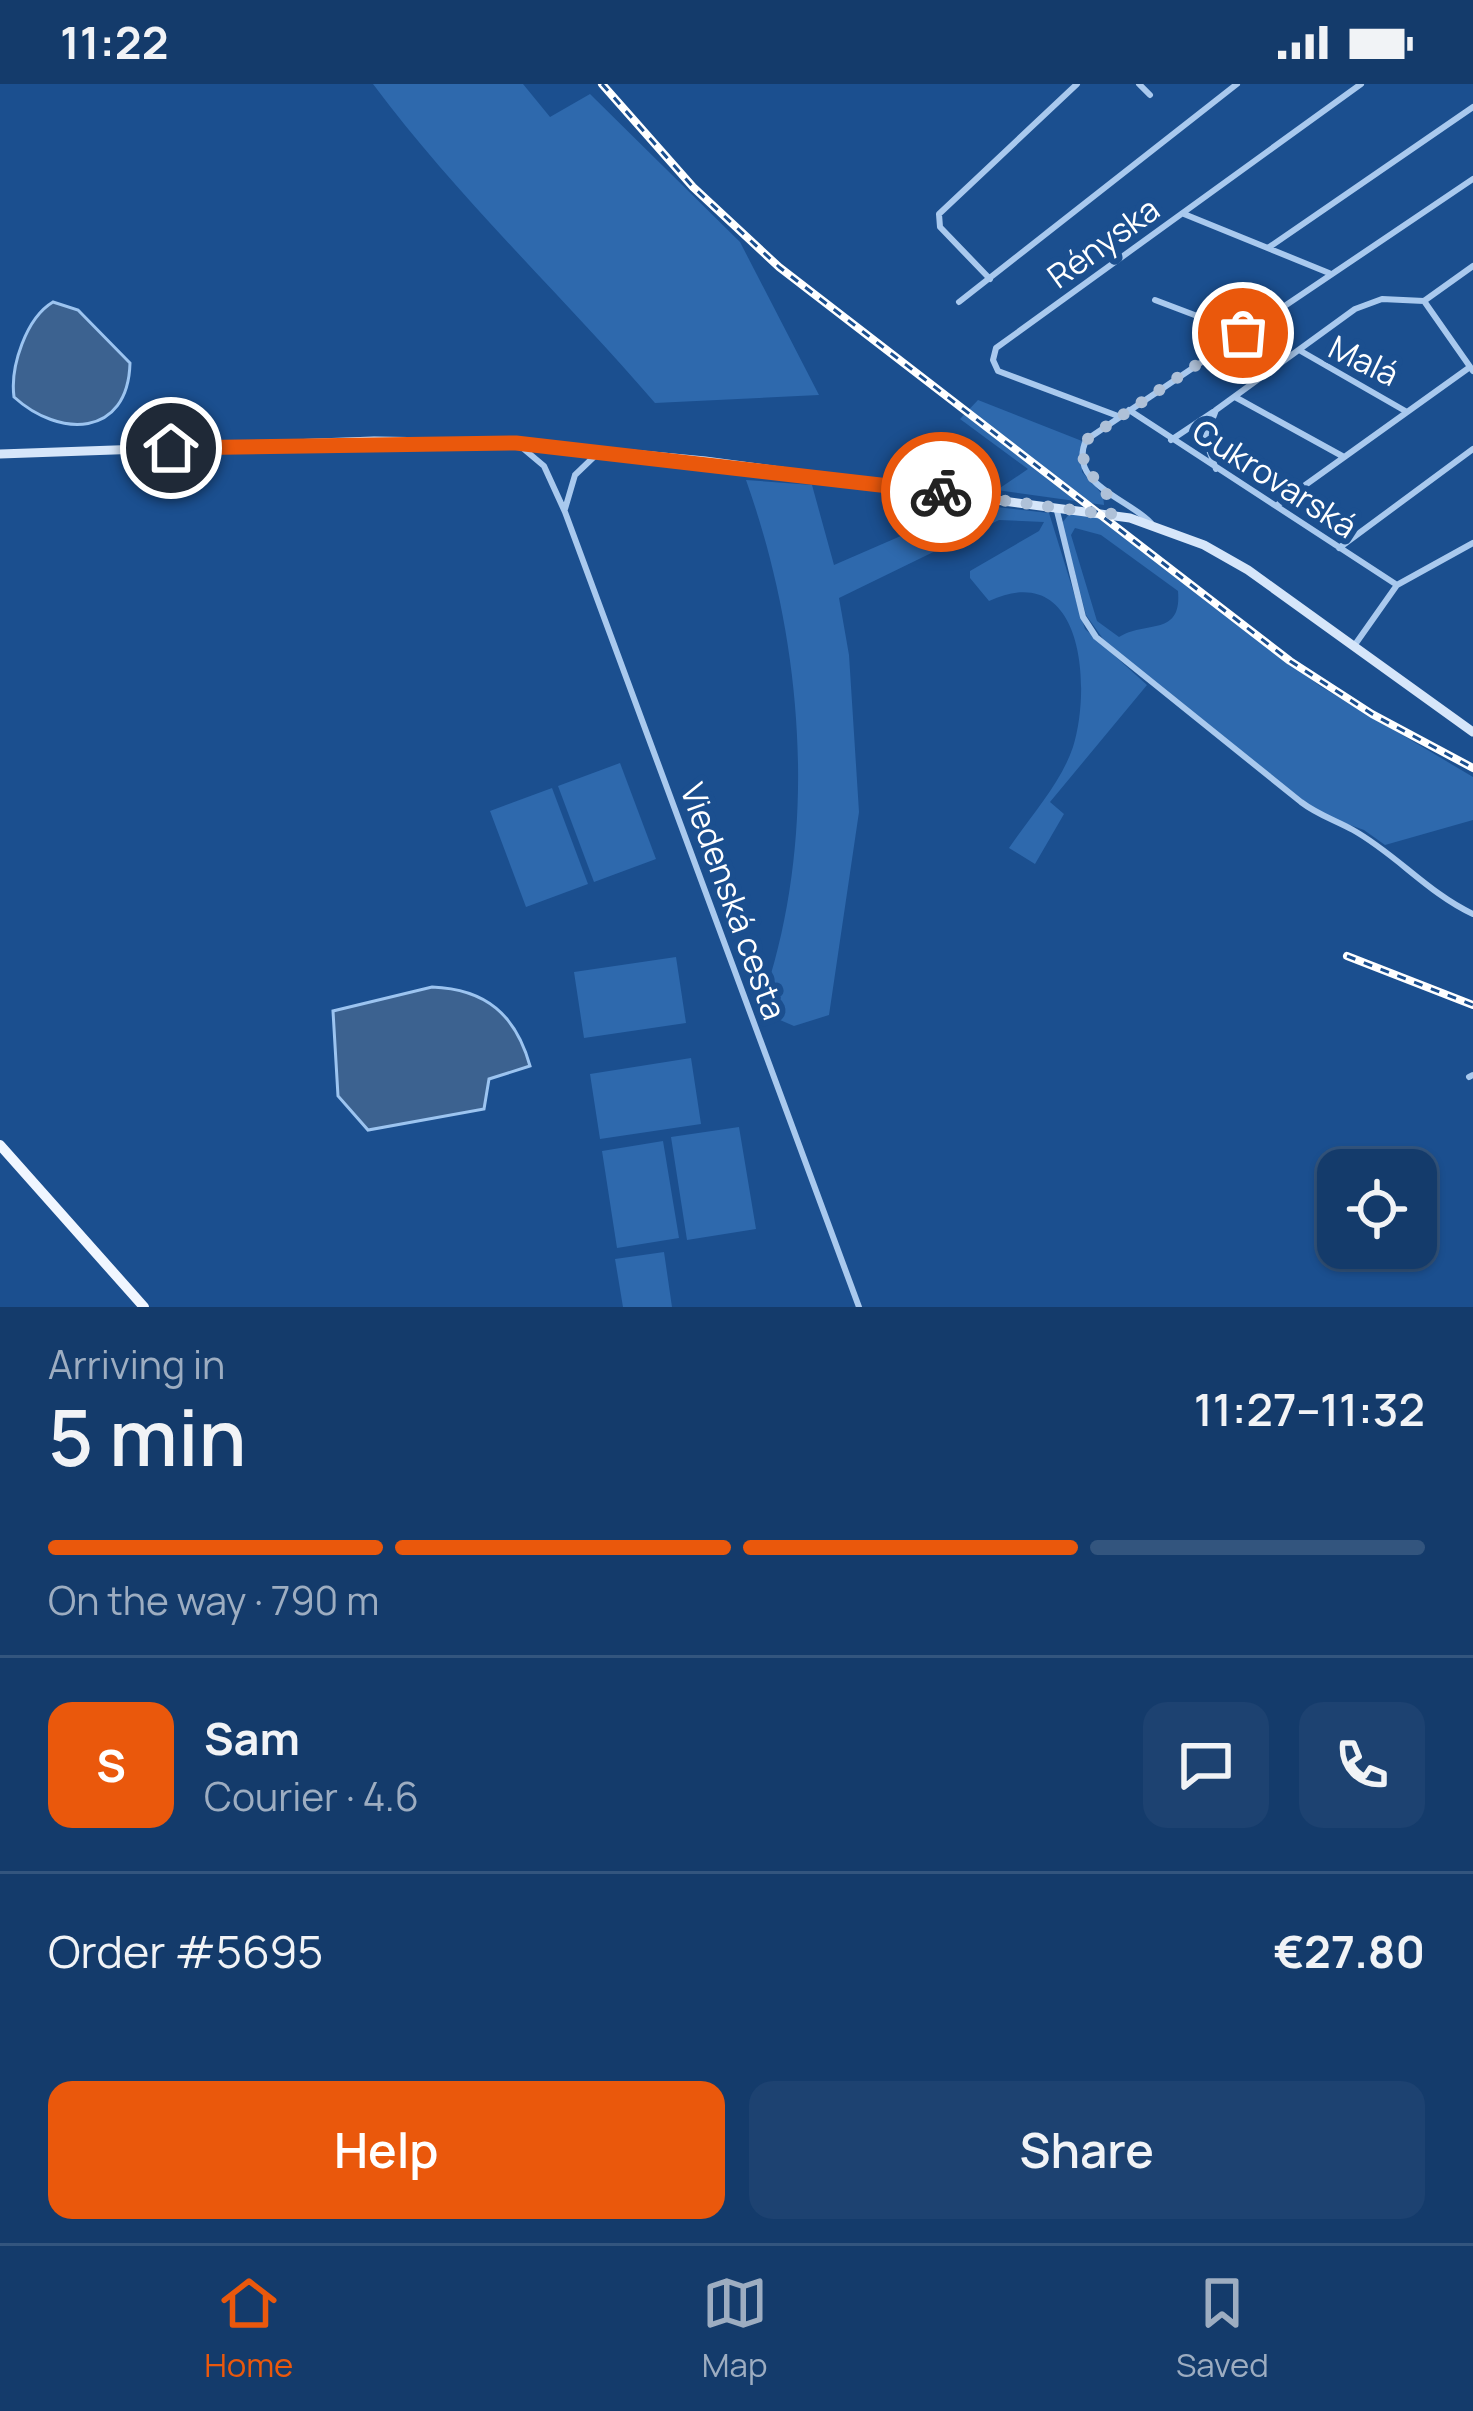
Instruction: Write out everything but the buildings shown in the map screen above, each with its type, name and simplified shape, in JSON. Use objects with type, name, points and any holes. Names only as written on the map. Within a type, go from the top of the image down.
[{"type":"main road","points":[[0,1145],[144,1307]]},
{"type":"street","points":[[990,279],[940,226],[939,214],[1078,84]]},
{"type":"street","points":[[1139,84],[1150,95]]},
{"type":"street","points":[[959,302],[1237,84]]},
{"type":"street","name":"Rényska","points":[[1118,416],[998,371],[993,360],[997,348],[1361,84]]},
{"type":"street","points":[[1268,248],[1473,107]]},
{"type":"street","points":[[1151,523],[1085,472],[1082,448],[1118,416],[1473,179]]},
{"type":"street","points":[[1184,214],[1330,274]]},
{"type":"street","points":[[1172,440],[1367,302],[1424,301],[1473,266]]},
{"type":"street","points":[[1155,300],[1243,333]]},
{"type":"street","points":[[1276,506],[1472,369],[1424,301]]},
{"type":"street","name":"Malá","points":[[1299,350],[1407,412]]},
{"type":"street","points":[[1235,397],[1344,457]]},
{"type":"street","name":"Cukrovarská","points":[[1129,410],[1397,585]]},
{"type":"street","points":[[1216,410],[1204,439],[1216,469]]},
{"type":"street","points":[[0,454],[374,441],[516,443],[603,449],[1111,515],[1151,523],[1227,556],[1473,732]]},
{"type":"street","name":"Viedenská cesta","points":[[516,443],[544,466],[565,512],[859,1307]]},
{"type":"street","points":[[565,512],[575,475],[603,449]]},
{"type":"street","points":[[1339,548],[1473,449]]},
{"type":"street","points":[[1106,490],[1111,515]]},
{"type":"street","points":[[1056,507],[1083,617],[1096,637],[1328,822],[1350,828],[1446,901],[1473,914]]},
{"type":"street","points":[[1354,646],[1397,585],[1473,543]]},
{"type":"shaded area","points":[[373,84],[523,84],[550,117],[590,94],[740,242],[819,395],[655,403],[440,167]]},
{"type":"shaded area","points":[[53,302],[78,310],[130,363],[117,406],[88,424],[51,420],[14,397],[22,344],[35,319]]},
{"type":"shaded area","points":[[978,400],[1082,441],[1082,472],[1103,495],[1104,505],[997,490],[1028,469],[960,419]]},
{"type":"shaded area","points":[[746,480],[812,485],[834,565],[933,522],[931,515],[954,502],[1049,513],[1085,629],[1147,685],[1050,802],[1064,814],[1035,864],[1009,848],[1053,787],[1073,747],[1079,721],[1080,663],[1062,612],[1044,597],[1020,592],[989,601],[970,578],[970,571],[1039,531],[1044,522],[999,520],[839,598],[849,655],[859,812],[829,1015],[794,1026],[759,1011],[791,880],[798,745],[782,609]]},
{"type":"shaded area","points":[[1070,513],[1098,517],[1320,686],[1473,777],[1473,820],[1385,845],[1364,830],[1316,813],[1106,643],[1086,615],[1062,523]],"holes":[[[1075,528],[1101,535],[1178,591],[1178,605],[1168,621],[1119,637],[1097,621],[1071,535]]]},
{"type":"shaded area","points":[[620,763],[656,859],[594,882],[558,786]]},
{"type":"shaded area","points":[[552,788],[588,884],[526,907],[490,811]]},
{"type":"shaded area","points":[[676,957],[686,1023],[584,1038],[574,972]]},
{"type":"shaded area","points":[[432,987],[468,993],[496,1008],[516,1032],[530,1066],[489,1079],[484,1109],[368,1130],[338,1096],[333,1011]]},
{"type":"shaded area","points":[[691,1058],[701,1124],[600,1139],[590,1074]]},
{"type":"shaded area","points":[[739,1127],[756,1229],[687,1240],[671,1137]]},
{"type":"shaded area","points":[[663,1141],[679,1238],[617,1248],[602,1151]]},
{"type":"shaded area","points":[[664,1252],[672,1307],[623,1307],[615,1259]]},
{"type":"railway","points":[[602,84],[693,187],[779,267],[1290,661],[1372,714],[1473,768]]},
{"type":"railway","points":[[1347,956],[1473,1005]]},
{"type":"way so far","points":[[941,492],[1111,515],[1112,501],[1106,490],[1089,478],[1083,464],[1086,440],[1243,333]]},
{"type":"route","points":[[171,448],[429,440],[516,443],[603,449],[941,492]]}]
